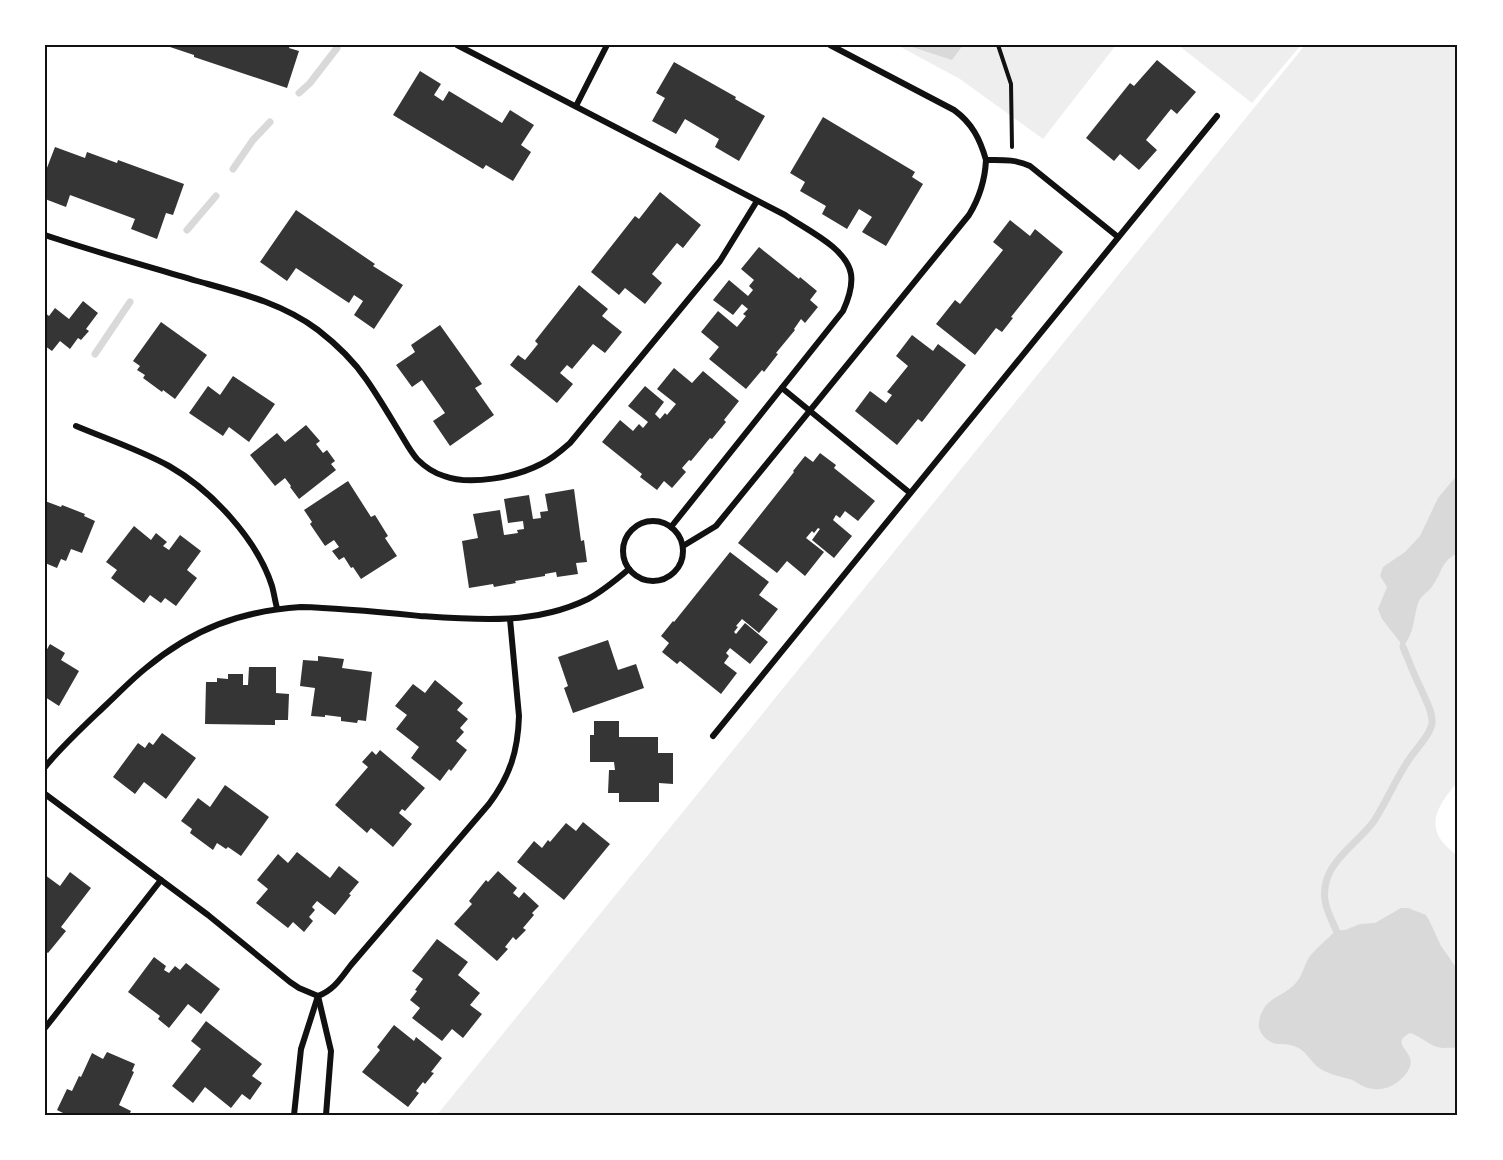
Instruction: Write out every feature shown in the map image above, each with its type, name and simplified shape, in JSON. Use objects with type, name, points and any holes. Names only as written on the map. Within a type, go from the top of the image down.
[{"type":"street","points":[[457,45],[785,215],[829,244],[843,257],[851,274],[848,299],[843,311],[671,527]]},
{"type":"street","points":[[576,106],[607,45]]},
{"type":"street","points":[[683,546],[716,526],[969,215],[982,189],[986,175],[986,160],[982,145],[962,116],[830,45]]},
{"type":"street","points":[[713,736],[1217,116]]},
{"type":"street","points":[[986,160],[1011,160],[1038,171],[1118,237]]},
{"type":"street","points":[[45,235],[261,299],[299,318],[337,345],[354,363],[417,459],[435,473],[445,477],[474,481],[526,471],[542,464],[570,443],[720,261],[757,201]]},
{"type":"street","points":[[782,388],[910,493]]},
{"type":"street","points":[[76,426],[169,466],[207,492],[238,525],[251,544],[271,584],[277,608]]},
{"type":"street","points":[[653,521],[671,527],[677,532],[683,546],[680,566],[673,574],[655,582],[636,576],[628,569],[624,560],[623,551],[629,533],[644,522],[653,521]]},
{"type":"street","points":[[45,767],[136,677],[164,654],[190,636],[254,612],[277,608],[321,607],[474,620],[510,619],[539,615],[575,604],[597,594],[628,569]]},
{"type":"street","points":[[294,1115],[301,1049],[318,996],[332,989],[489,804],[506,777],[519,732],[510,619]]},
{"type":"street","points":[[45,794],[208,915],[290,982],[318,996]]},
{"type":"street","points":[[45,1028],[160,880]]},
{"type":"street","points":[[318,996],[331,1051],[326,1115]]},
{"type":"path","points":[[998,45],[1011,84],[1013,140],[1011,160]]},
{"type":"shaded area","points":[[897,45],[1116,45],[1043,139],[960,79]]},
{"type":"shaded area","points":[[906,45],[963,45],[952,60]]},
{"type":"shaded area","points":[[1178,45],[1301,45],[1252,103]]},
{"type":"shaded area","points":[[1305,45],[1458,45],[1458,781],[1439,809],[1436,824],[1441,840],[1458,857],[1458,1115],[437,1115]]},
{"type":"shaded area","points":[[1458,474],[1458,553],[1445,563],[1436,580],[1419,600],[1412,631],[1403,647],[1382,619],[1378,609],[1387,587],[1380,576],[1383,567],[1405,552],[1420,536],[1438,498]]},
{"type":"shaded area","points":[[1401,908],[1408,908],[1426,915],[1441,946],[1458,970],[1458,1048],[1437,1047],[1410,1033],[1401,1042],[1411,1062],[1408,1071],[1395,1084],[1374,1089],[1326,1072],[1316,1066],[1300,1049],[1267,1040],[1260,1032],[1259,1025],[1264,1007],[1295,984],[1316,949],[1336,930],[1375,923]]},
{"type":"building","points":[[164,45],[290,45],[289,48],[299,51],[287,88]]},
{"type":"building","points":[[1157,60],[1196,92],[1177,114],[1171,109],[1146,140],[1157,150],[1139,170],[1120,154],[1114,161],[1086,138],[1130,83],[1134,86]]},
{"type":"building","points":[[674,62],[765,116],[739,161],[715,147],[719,139],[685,119],[676,134],[652,121],[665,98],[656,93]]},
{"type":"building","points":[[420,71],[441,84],[434,95],[443,101],[449,91],[502,123],[510,110],[534,125],[521,145],[531,152],[513,181],[486,165],[483,169],[393,115]]},
{"type":"building","points":[[823,117],[915,172],[912,177],[923,184],[886,246],[862,232],[872,217],[859,209],[847,229],[822,214],[826,206],[800,191],[805,182],[790,173]]},
{"type":"building","points":[[55,147],[85,158],[87,152],[117,163],[118,160],[184,184],[173,215],[166,213],[157,239],[131,229],[135,219],[70,195],[66,207],[45,199],[45,173]]},
{"type":"building","points":[[660,192],[701,225],[683,248],[677,243],[652,274],[662,283],[645,304],[625,288],[619,295],[591,272],[635,216],[639,219]]},
{"type":"building","points":[[296,210],[403,285],[374,329],[354,315],[363,301],[354,295],[349,303],[296,268],[287,281],[260,262]]},
{"type":"building","points":[[1010,220],[1030,236],[1035,229],[1063,252],[1011,317],[1013,318],[1002,332],[996,328],[975,355],[936,324],[955,300],[960,304],[1003,250],[993,242]]},
{"type":"building","points":[[759,247],[817,291],[810,300],[818,307],[805,323],[801,319],[764,372],[762,370],[746,389],[709,359],[719,347],[701,332],[718,311],[737,327],[746,316],[743,314],[748,309],[742,304],[733,315],[713,300],[729,280],[748,296],[753,290],[749,286],[754,280],[741,269]]},
{"type":"building","points":[[579,285],[608,309],[602,316],[622,332],[605,353],[593,344],[572,369],[567,365],[560,373],[573,384],[557,403],[510,365],[518,355],[525,360],[538,344],[535,341]]},
{"type":"building","points":[[83,301],[98,313],[86,329],[89,331],[81,340],[78,338],[70,349],[60,341],[52,351],[45,346],[45,313],[49,316],[55,308],[69,319]]},
{"type":"building","points":[[161,322],[207,355],[175,399],[143,378],[145,375],[137,370],[140,366],[133,361]]},
{"type":"building","points":[[440,325],[482,384],[475,388],[494,415],[450,446],[433,421],[445,413],[422,380],[412,387],[396,365],[415,352],[411,345]]},
{"type":"building","points":[[912,335],[933,351],[938,344],[966,365],[922,422],[918,419],[897,445],[855,411],[870,391],[886,403],[892,395],[887,392],[908,366],[896,356]]},
{"type":"building","points":[[674,368],[692,383],[703,371],[739,401],[712,439],[710,438],[691,461],[689,460],[682,468],[686,472],[672,488],[664,481],[657,490],[640,477],[642,474],[602,442],[620,420],[633,431],[639,424],[643,428],[648,422],[628,406],[645,386],[664,402],[655,414],[660,419],[665,413],[667,415],[676,404],[657,389]]},
{"type":"building","points":[[233,376],[275,404],[249,442],[229,427],[223,436],[189,413],[208,386],[220,395]]},
{"type":"building","points":[[306,425],[320,441],[316,444],[323,453],[327,450],[335,461],[331,464],[336,470],[299,499],[285,478],[275,486],[250,455],[277,433],[285,442]]},
{"type":"building","points":[[820,453],[836,465],[834,468],[875,501],[858,521],[845,511],[840,518],[836,515],[833,520],[852,536],[834,558],[812,540],[820,529],[818,528],[806,538],[824,552],[805,576],[787,561],[777,573],[738,543],[805,456],[813,462]]},
{"type":"building","points":[[348,481],[371,517],[375,515],[388,536],[385,538],[397,556],[361,579],[344,557],[339,560],[332,551],[339,547],[334,540],[325,546],[310,524],[312,522],[304,510]]},
{"type":"building","points":[[574,489],[581,541],[584,540],[587,562],[576,563],[578,574],[557,577],[556,572],[515,581],[516,583],[469,588],[462,541],[478,538],[473,514],[500,510],[504,535],[518,533],[517,530],[524,529],[523,521],[508,523],[504,499],[529,495],[533,519],[541,518],[540,512],[548,511],[545,494]]},
{"type":"building","points":[[45,501],[85,514],[84,516],[95,521],[82,553],[71,549],[66,561],[61,559],[57,568],[45,563]]},
{"type":"building","points":[[134,526],[151,540],[156,533],[167,542],[163,546],[169,550],[180,535],[201,551],[187,570],[197,578],[176,606],[165,598],[161,603],[150,595],[144,603],[111,578],[117,570],[106,562]]},
{"type":"building","points":[[730,552],[769,582],[759,595],[778,609],[759,633],[742,619],[736,626],[738,627],[734,632],[736,634],[745,623],[768,642],[750,664],[730,648],[726,653],[729,656],[724,663],[737,673],[721,694],[680,661],[677,664],[662,652],[669,643],[661,636]]},
{"type":"building","points":[[608,640],[618,670],[636,664],[644,688],[573,713],[564,688],[568,686],[558,657]]},
{"type":"building","points":[[50,644],[65,653],[61,660],[79,671],[59,706],[45,697],[45,651]]},
{"type":"building","points":[[318,656],[344,659],[342,668],[372,672],[366,721],[358,720],[357,723],[341,721],[341,717],[311,716],[315,688],[300,686],[303,660],[318,661]]},
{"type":"building","points":[[249,667],[276,667],[276,693],[289,694],[288,720],[275,720],[275,725],[205,724],[206,682],[217,682],[217,678],[228,679],[228,674],[243,674],[243,685],[248,685]]},
{"type":"building","points":[[435,680],[463,703],[457,710],[468,719],[460,728],[464,732],[456,741],[467,750],[440,781],[411,758],[419,747],[396,729],[407,715],[395,706],[413,684],[425,693]]},
{"type":"building","points":[[594,721],[619,721],[619,737],[658,737],[658,753],[673,753],[673,784],[659,783],[659,802],[619,802],[619,793],[608,793],[609,770],[615,770],[614,762],[590,762],[590,735],[594,735]]},
{"type":"building","points":[[162,733],[196,758],[166,799],[144,782],[135,794],[113,777],[138,743],[145,748],[149,742],[153,745]]},
{"type":"building","points":[[380,750],[425,788],[405,811],[402,809],[399,813],[412,824],[393,847],[371,828],[367,833],[335,805],[368,767],[362,762],[372,751],[376,755]]},
{"type":"building","points":[[225,785],[269,817],[241,856],[217,843],[213,850],[190,833],[192,829],[181,821],[198,798],[210,807]]},
{"type":"building","points":[[583,822],[610,844],[564,900],[517,862],[534,841],[542,848],[566,823],[576,831]]},
{"type":"building","points":[[297,852],[330,878],[339,866],[359,882],[335,915],[317,901],[312,907],[315,910],[309,917],[313,921],[304,932],[293,922],[288,928],[256,903],[268,889],[257,880],[278,854],[288,863]]},
{"type":"building","points":[[498,871],[517,888],[513,893],[519,898],[524,892],[539,906],[523,928],[526,930],[516,940],[513,937],[505,947],[508,949],[497,961],[454,924],[472,904],[469,901],[486,880],[488,882]]},
{"type":"building","points":[[70,872],[91,888],[61,927],[66,931],[48,953],[45,951],[45,875],[60,886]]},
{"type":"building","points":[[437,939],[468,962],[458,975],[480,993],[470,1005],[482,1014],[463,1038],[452,1029],[442,1041],[412,1018],[420,1008],[410,1000],[423,979],[412,971]]},
{"type":"building","points":[[154,957],[166,966],[164,970],[169,973],[175,966],[180,970],[186,963],[220,989],[201,1014],[188,1004],[169,1028],[158,1019],[160,1016],[128,992]]},
{"type":"building","points":[[206,1021],[262,1064],[252,1076],[262,1083],[250,1100],[242,1094],[231,1108],[205,1087],[193,1103],[172,1086],[201,1049],[191,1041]]},
{"type":"building","points":[[394,1025],[414,1041],[416,1037],[442,1058],[431,1072],[434,1073],[416,1091],[419,1093],[408,1107],[362,1072],[380,1050],[377,1047]]},
{"type":"building","points":[[107,1052],[135,1064],[132,1071],[134,1072],[119,1105],[131,1111],[129,1115],[67,1115],[57,1110],[67,1089],[72,1091],[79,1076],[81,1077],[92,1053],[103,1059]]},
{"type":"waterway","points":[[299,93],[310,83],[337,48]]},
{"type":"waterway","points":[[233,169],[253,140],[270,122]]},
{"type":"waterway","points":[[187,230],[216,196]]},
{"type":"waterway","points":[[95,354],[130,302]]},
{"type":"waterway","points":[[1336,930],[1325,900],[1328,876],[1341,856],[1374,821],[1405,766],[1426,737],[1432,723],[1430,710],[1403,647]]}]
